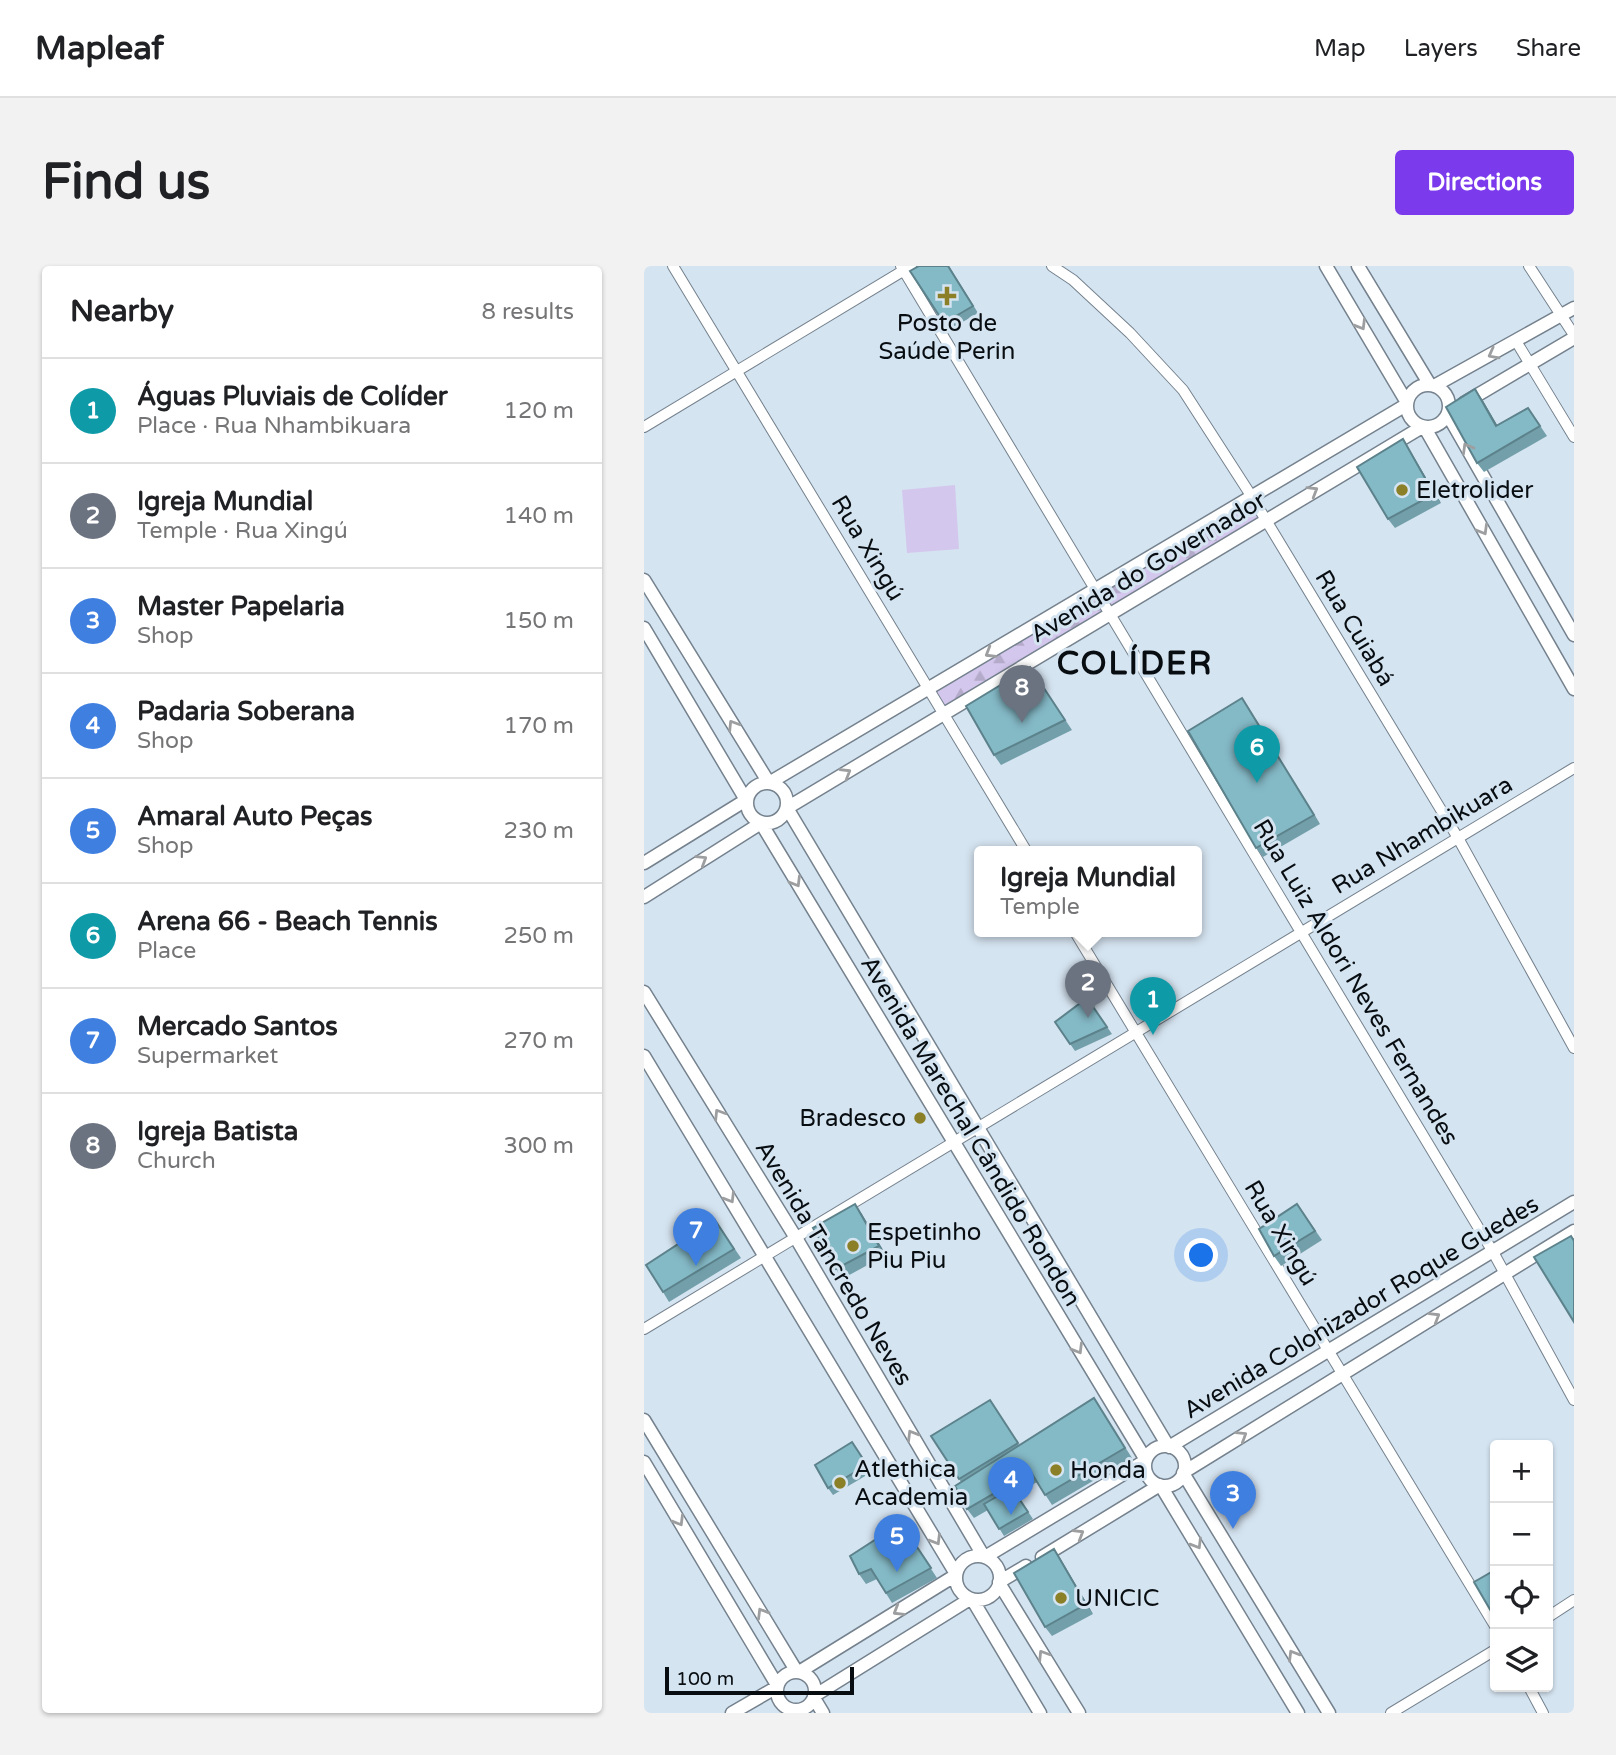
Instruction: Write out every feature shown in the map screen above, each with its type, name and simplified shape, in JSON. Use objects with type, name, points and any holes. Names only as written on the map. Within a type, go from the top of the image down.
[{"type":"street","name":"Rua Xingú","points":[[673,266],[1023,846]]},
{"type":"street","name":"Rua Cuiabá","points":[[1052,266],[1073,280],[1130,333],[1183,390],[1252,497],[1458,838],[1574,1048]]},
{"type":"street","points":[[1326,266],[1406,403],[1410,418],[1423,427],[1574,690]]},
{"type":"street","points":[[1358,266],[1432,385],[1448,399],[1448,413],[1574,635]]},
{"type":"street","points":[[1423,427],[1436,426],[1448,413],[1574,336],[1529,266]]},
{"type":"street","points":[[644,427],[905,268]]},
{"type":"street","name":"Rua Luiz Aldori Neves Fernandes","points":[[905,268],[1493,1252],[1574,1400]]},
{"type":"street","points":[[1406,403],[1413,390],[1432,385],[1574,308]]},
{"type":"street","points":[[1516,341],[1574,437]]},
{"type":"street","name":"Avenida do Governador","points":[[769,783],[1406,403]]},
{"type":"street","name":"Avenida do Governador","points":[[787,808],[1423,427]]},
{"type":"street","points":[[644,580],[769,783],[781,789],[787,801],[787,808],[780,819],[761,823],[644,897]]},
{"type":"street","points":[[644,628],[746,800],[751,817],[761,823]]},
{"type":"street","name":"Rua Nhambikuara","points":[[644,1329],[1574,768]]},
{"type":"street","points":[[644,863],[746,800],[757,785],[769,783]]},
{"type":"street","name":"Avenida Marechal Cândido Rondon","points":[[787,808],[1169,1447]]},
{"type":"street","name":"Avenida Marechal Cândido Rondon","points":[[761,823],[1146,1461]]},
{"type":"street","name":"Rua Xingú","points":[[1078,937],[1490,1618]]},
{"type":"street","name":"Avenida Tancredo Neves","points":[[644,992],[796,1238],[985,1557]]},
{"type":"street","points":[[644,1056],[956,1575],[959,1590],[971,1599],[1040,1713]]},
{"type":"street","name":"Avenida Colonizador Roque Guedes","points":[[1169,1447],[1574,1202]]},
{"type":"street","name":"Avenida Colonizador Roque Guedes","points":[[1183,1473],[1574,1231]]},
{"type":"street","points":[[644,1420],[798,1672],[812,1680],[814,1697],[823,1713]]},
{"type":"street","points":[[985,1557],[1146,1461],[1152,1451],[1169,1447],[1180,1453],[1183,1473],[1329,1713]]},
{"type":"street","points":[[1146,1461],[1146,1474],[1161,1485],[1172,1485],[1183,1473]]},
{"type":"street","points":[[644,1462],[777,1686],[778,1698],[792,1711],[803,1709],[814,1697],[971,1599],[992,1595],[1000,1576],[995,1564],[985,1557],[972,1556],[966,1559],[961,1563],[956,1575],[798,1672],[783,1676],[777,1686],[732,1713]]},
{"type":"street","points":[[999,1582],[1161,1485]]},
{"type":"street","points":[[1161,1485],[1298,1713]]},
{"type":"street","points":[[999,1582],[1079,1713]]},
{"type":"street","points":[[1553,1614],[1574,1600]]},
{"type":"street","points":[[1391,1713],[1490,1653]]},
{"type":"street","points":[[1532,1692],[1543,1713]]},
{"type":"green space","points":[[955,485],[959,549],[907,553],[902,490]]},
{"type":"green space","points":[[1252,497],[1265,520],[1112,613],[1098,590]]},
{"type":"green space","points":[[1095,590],[1110,615],[945,714],[930,689]]},
{"type":"building","name":"Posto de Saúde Perin","points":[[919,266],[948,266],[973,306],[944,323],[910,271]]},
{"type":"building","points":[[1475,389],[1496,426],[1528,408],[1540,426],[1477,463],[1446,407]]},
{"type":"building","name":"Eletrolider","points":[[1403,439],[1434,494],[1388,519],[1357,467]]},
{"type":"building","points":[[1030,667],[1065,720],[994,755],[966,706]]},
{"type":"building","points":[[1242,698],[1314,815],[1256,848],[1188,731]]},
{"type":"building","points":[[1087,998],[1107,1027],[1070,1044],[1055,1022]]},
{"type":"building","name":"Espetinho Piu Piu","points":[[855,1204],[879,1246],[836,1269],[813,1228]]},
{"type":"building","points":[[1297,1204],[1315,1231],[1274,1256],[1259,1229]]},
{"type":"building","points":[[715,1220],[734,1249],[663,1292],[646,1265]]},
{"type":"building","points":[[1571,1236],[1574,1241],[1574,1322],[1534,1257]]},
{"type":"building","name":"Honda","points":[[1094,1398],[1125,1448],[1045,1495],[1031,1472],[967,1509],[955,1486]]},
{"type":"building","points":[[990,1400],[1018,1443],[959,1479],[931,1436]]},
{"type":"building","name":"Atlethica Academia","points":[[852,1442],[867,1465],[828,1488],[815,1465]]},
{"type":"building","points":[[1012,1488],[1028,1512],[999,1529],[984,1504]]},
{"type":"building","points":[[901,1523],[931,1568],[886,1593],[871,1569],[859,1574],[850,1556]]},
{"type":"building","name":"UNICIC","points":[[1054,1549],[1086,1604],[1045,1627],[1014,1573]]},
{"type":"building","points":[[1490,1573],[1490,1609],[1474,1582]]},
{"type":"place","name":"Posto de Saúde Perin","points":[[947,296]]},
{"type":"place","name":"Eletrolider","points":[[1402,490]]},
{"type":"place","name":"Igreja Batista","points":[[1022,723]]},
{"type":"place","name":"Arena 66 - Beach Tennis","points":[[1257,783]]},
{"type":"place","name":"Igreja Mundial","points":[[1088,1018]]},
{"type":"place","name":"Águas Pluviais de Colíder","points":[[1153,1035]]},
{"type":"place","name":"Bradesco","points":[[920,1118]]},
{"type":"place","name":"Espetinho Piu Piu","points":[[853,1246]]},
{"type":"place","name":"Mercado Santos","points":[[696,1266]]},
{"type":"place","name":"Honda","points":[[1056,1470]]},
{"type":"place","name":"Atlethica Academia","points":[[840,1483]]},
{"type":"place","name":"Padaria Soberana","points":[[1011,1515]]},
{"type":"place","name":"Master Papelaria","points":[[1233,1529]]},
{"type":"place","name":"Amaral Auto Peças","points":[[897,1572]]},
{"type":"place","name":"UNICIC","points":[[1061,1598]]},
{"type":"district","name":"COLÍDER","points":[[1135,663]]}]
